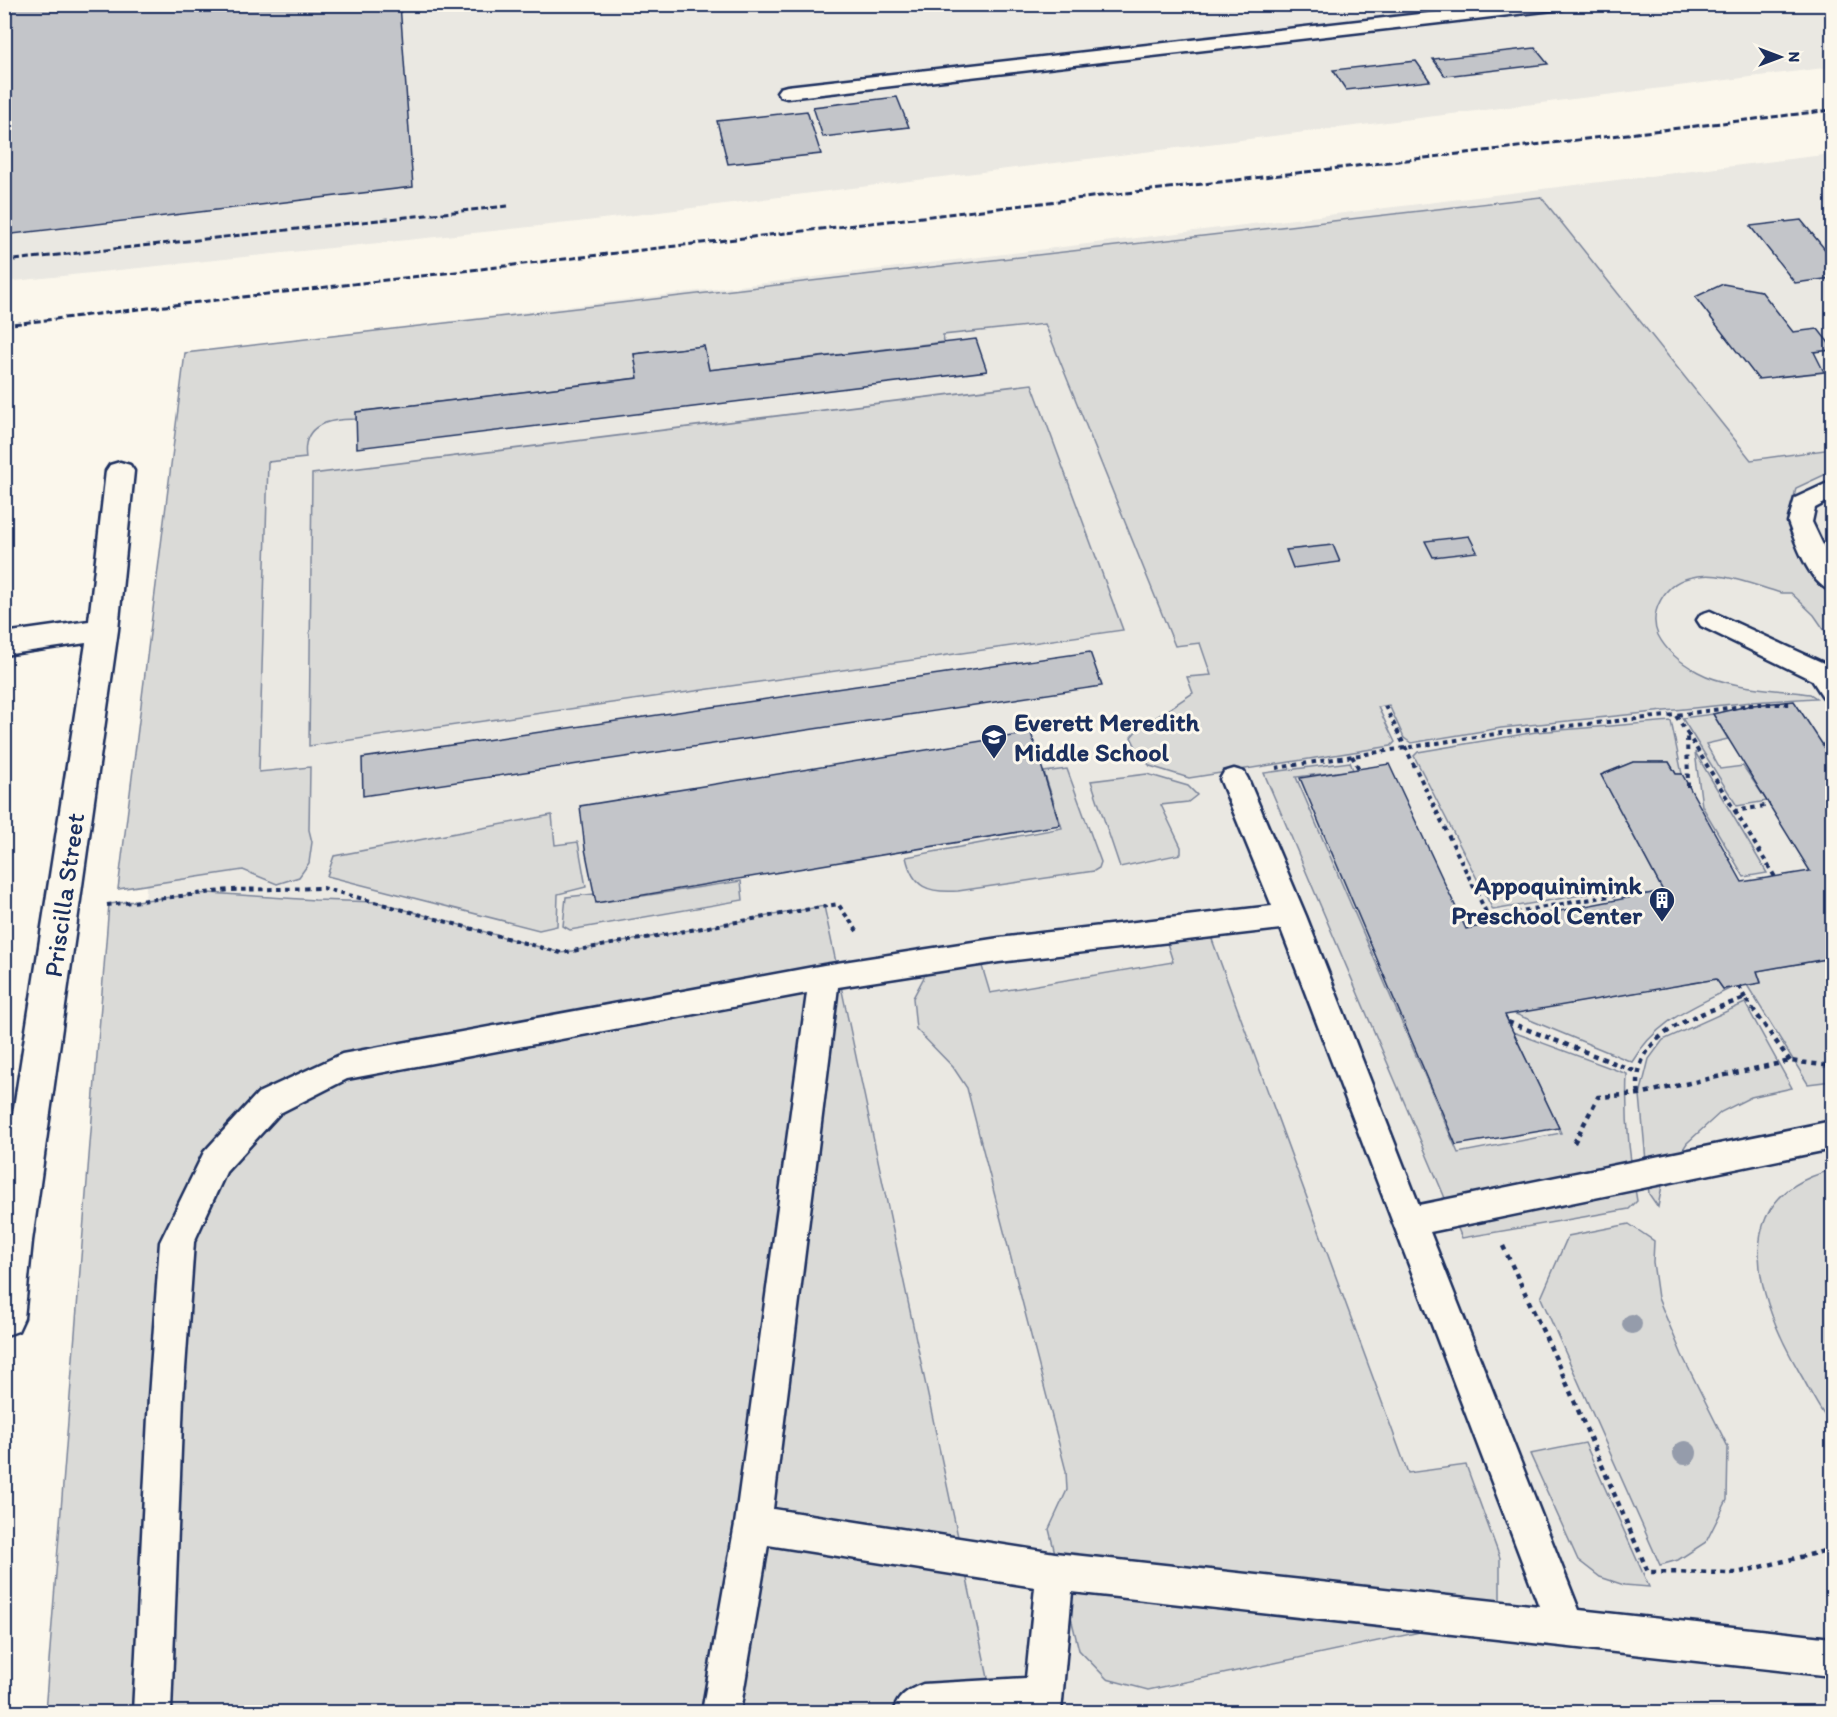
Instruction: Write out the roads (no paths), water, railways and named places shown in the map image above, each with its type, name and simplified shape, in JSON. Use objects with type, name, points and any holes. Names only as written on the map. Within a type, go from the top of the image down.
[{"type":"street","name":"Priscilla Street","points":[[4,1318],[9,1242],[103,630],[120,471]]},
{"type":"street","points":[[4,644],[103,630]]},
{"type":"lane","points":[[787,92],[986,67],[1562,4]]},
{"type":"lane","points":[[1833,489],[1803,504],[1800,522],[1816,560],[1833,582]]},
{"type":"lane","points":[[1710,620],[1821,673],[1833,690]]},
{"type":"lane","points":[[1234,779],[1291,916],[1567,1629]]},
{"type":"lane","points":[[152,1713],[166,1397],[177,1242],[215,1162],[269,1103],[342,1067],[882,966],[1049,943],[1291,916]]},
{"type":"lane","points":[[721,1713],[753,1524],[824,977]]},
{"type":"lane","points":[[1408,1222],[1833,1135]]},
{"type":"lane","points":[[753,1524],[1055,1572],[1833,1657]]},
{"type":"lane","points":[[912,1713],[923,1703],[1043,1704],[1055,1572]]},
{"type":"railway","points":[[4,325],[1832,110]]},
{"type":"railway","points":[[4,261],[508,206]]},
{"type":"place","name":"Everett Meredith Middle School","points":[[994,760]]},
{"type":"place","name":"Appoquinimink Preschool Center","points":[[1662,923]]}]
